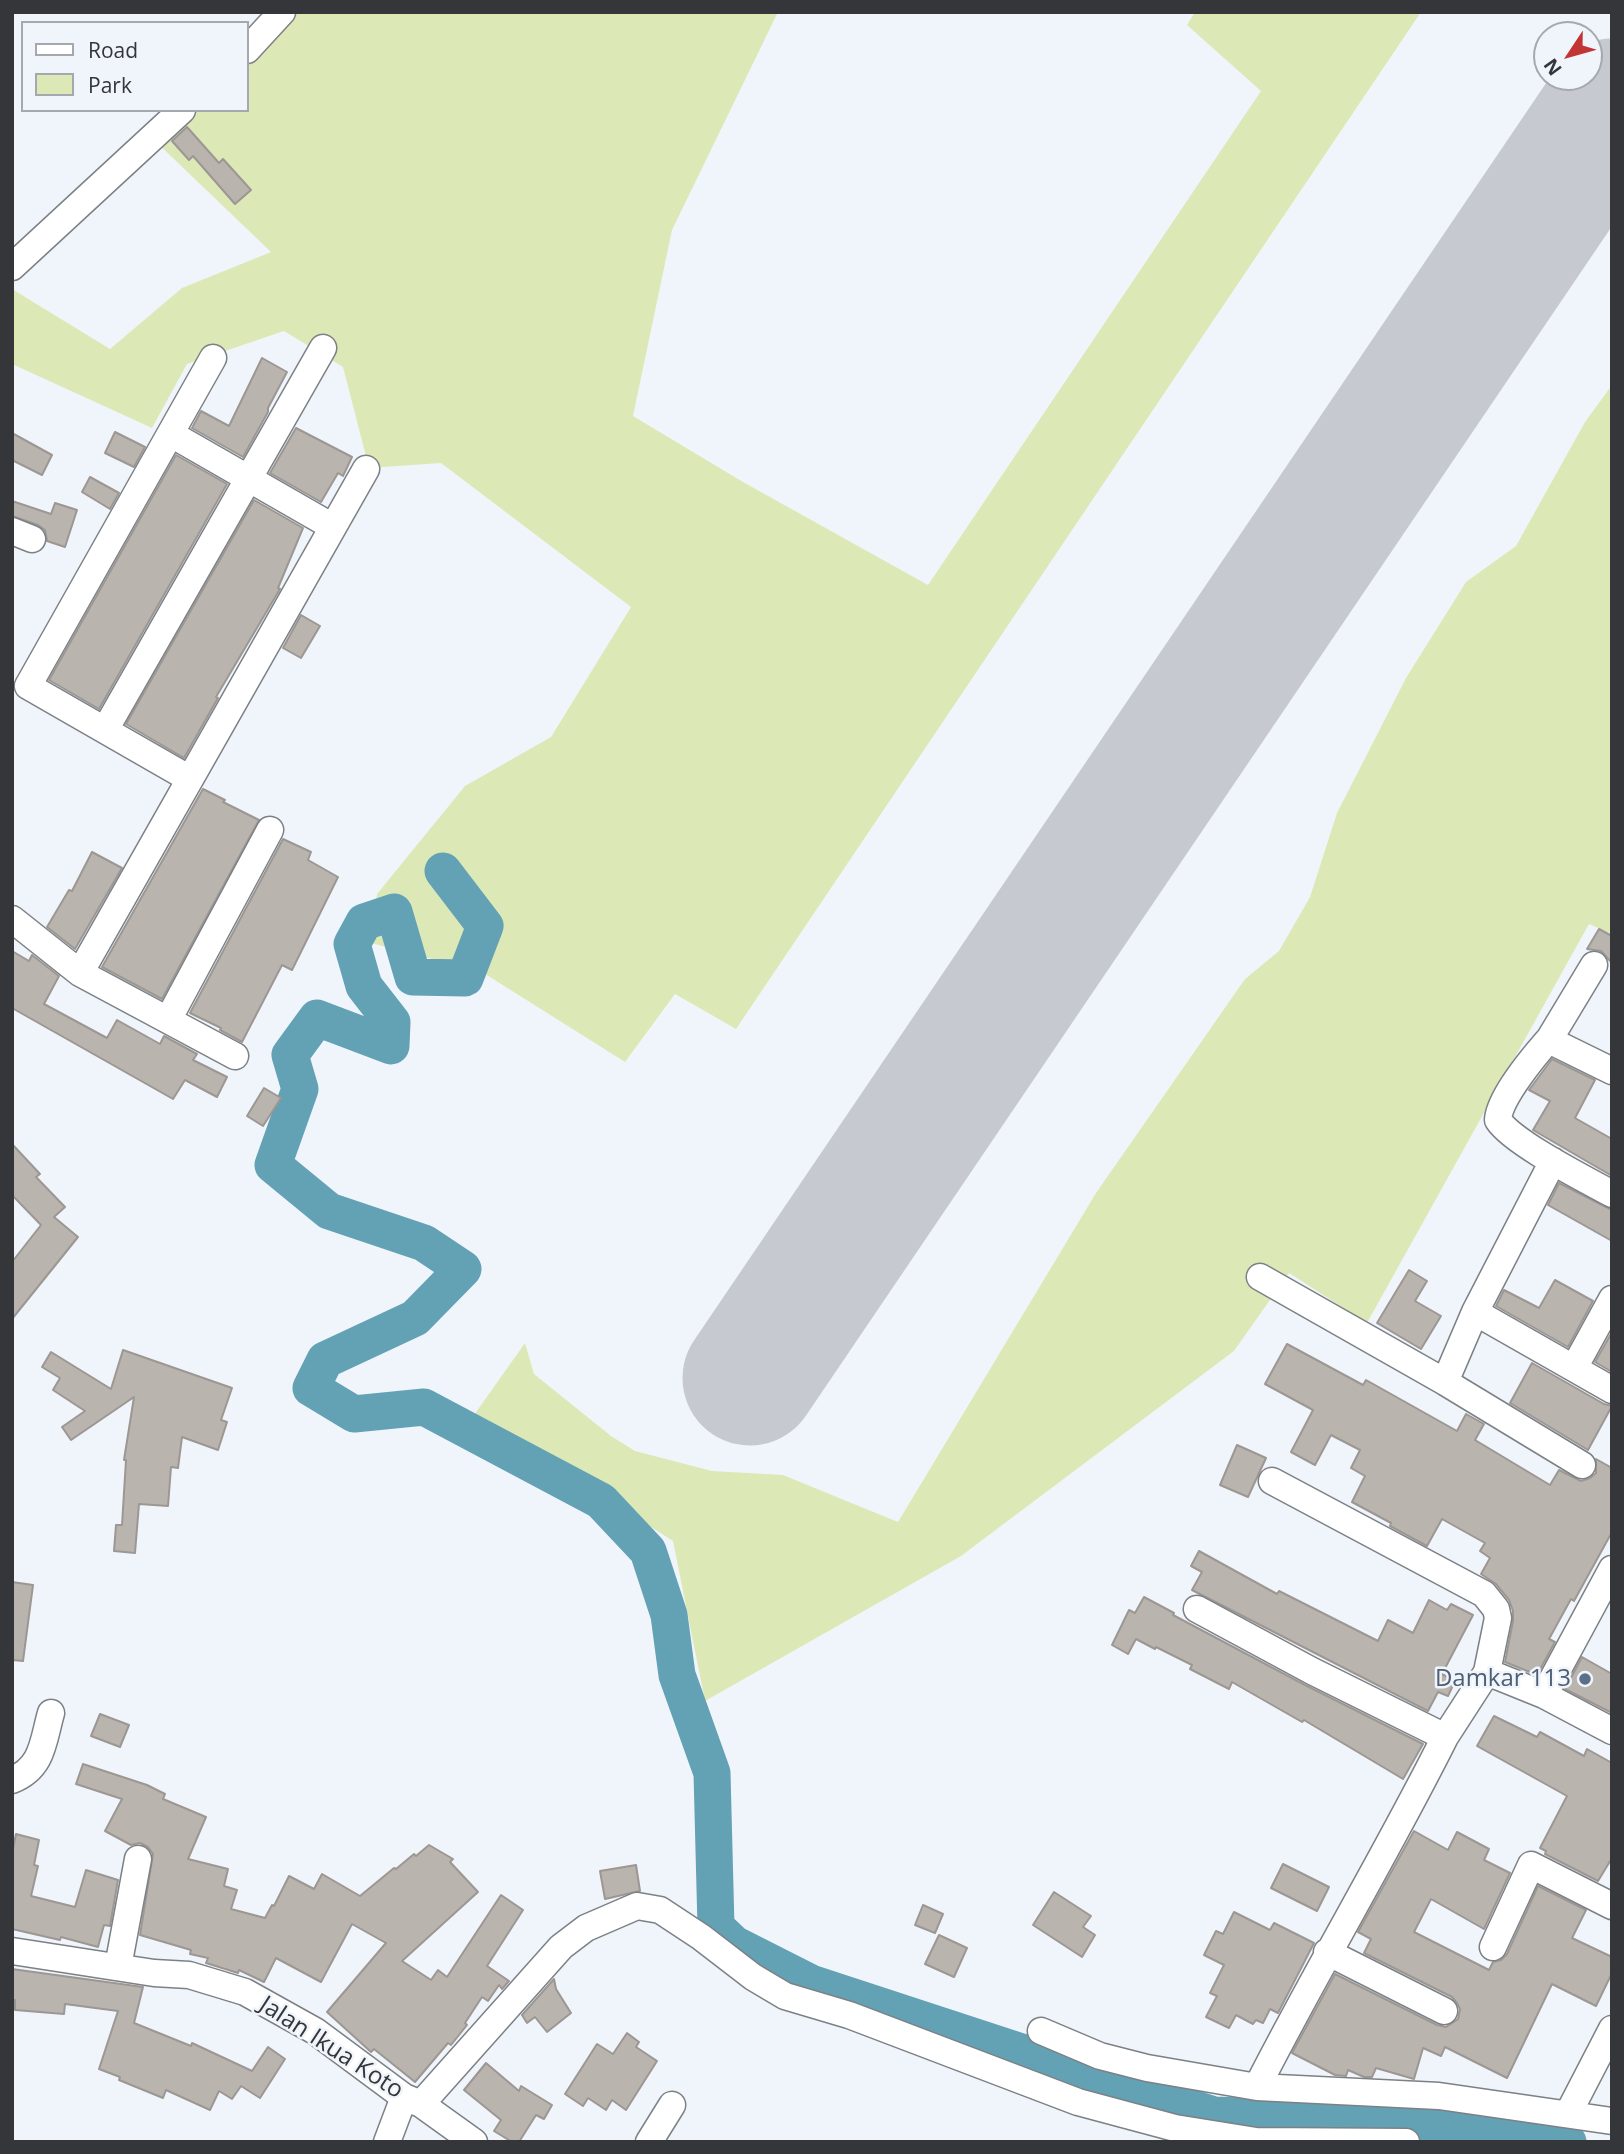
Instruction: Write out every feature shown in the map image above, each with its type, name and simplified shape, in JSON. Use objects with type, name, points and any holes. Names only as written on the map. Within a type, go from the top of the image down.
[{"type":"street","points":[[248,49],[282,12]]},
{"type":"street","points":[[12,267],[179,112]]},
{"type":"street","points":[[105,730],[323,348]]},
{"type":"street","points":[[190,779],[28,685],[213,358]]},
{"type":"street","points":[[171,434],[333,527]]},
{"type":"street","points":[[80,973],[366,470]]},
{"type":"street","points":[[168,1020],[270,830]]},
{"type":"street","points":[[12,919],[80,973],[235,1056]]},
{"type":"street","points":[[1594,965],[1550,1038],[1532,1058],[1503,1102],[1497,1116],[1505,1128],[1553,1161],[1612,1194]]},
{"type":"street","points":[[1550,1038],[1612,1071]]},
{"type":"street","points":[[1445,1382],[1475,1312],[1553,1161]]},
{"type":"street","points":[[1260,1277],[1445,1382],[1582,1465]]},
{"type":"street","points":[[1574,1368],[1612,1299]]},
{"type":"street","points":[[1475,1312],[1612,1390]]},
{"type":"street","points":[[1257,2087],[1328,1952],[1413,1802],[1445,1737],[1487,1672],[1498,1618],[1496,1609],[1484,1594],[1272,1481]]},
{"type":"street","points":[[1544,1695],[1612,1569]]},
{"type":"street","points":[[1197,1609],[1312,1671],[1445,1737]]},
{"type":"street","points":[[1487,1672],[1544,1695],[1612,1731]]},
{"type":"street","points":[[12,1780],[24,1776],[39,1759],[51,1713]]},
{"type":"street","points":[[118,1966],[138,1859]]},
{"type":"street","points":[[1493,1947],[1531,1865],[1612,1906]]},
{"type":"street","points":[[387,2142],[412,2101],[561,1947],[586,1928],[638,1906],[660,1910],[753,1977],[785,1996],[849,2015],[1078,2102],[1175,2128],[1256,2141],[1392,2141]]},
{"type":"street","name":"Jalan Ikua Koto","points":[[12,1951],[154,1973],[189,1975],[245,1992],[314,2031],[474,2142]]},
{"type":"street","points":[[1328,1952],[1444,2011]]},
{"type":"street","points":[[1568,2114],[1612,2029]]},
{"type":"street","points":[[1041,2031],[1112,2059],[1147,2068],[1257,2087],[1440,2096],[1612,2121]]},
{"type":"street","points":[[649,2142],[672,2105]]},
{"type":"green space","points":[[286,12],[778,12],[672,230],[633,416],[743,482],[928,585],[1261,91],[1187,25],[1195,12],[1421,12],[736,1029],[675,994],[625,1062],[482,972],[371,943],[377,894],[465,786],[551,737],[631,607],[441,463],[369,468],[343,367],[284,331],[187,364],[152,428],[12,364],[12,289],[110,349],[182,288],[271,252],[153,139],[182,112],[248,112],[248,49]]},
{"type":"green space","points":[[1612,385],[1612,934],[1589,924],[1367,1323],[1289,1273],[1234,1351],[961,1556],[705,1701],[673,1541],[474,1415],[525,1343],[534,1374],[611,1436],[635,1451],[712,1471],[783,1475],[898,1522],[1096,1193],[1245,979],[1279,951],[1310,897],[1337,813],[1406,678],[1466,582],[1516,546],[1585,422]]},
{"type":"building","points":[[187,127],[219,163],[223,159],[251,190],[235,204],[193,156],[189,160],[172,141]]},
{"type":"building","points":[[262,358],[287,372],[243,457],[192,428],[201,411],[229,426]]},
{"type":"building","points":[[296,428],[352,457],[343,476],[338,473],[321,502],[270,473]]},
{"type":"building","points":[[115,432],[145,447],[134,467],[105,453]]},
{"type":"building","points":[[12,433],[52,455],[42,475],[12,460]]},
{"type":"building","points":[[176,455],[227,484],[99,709],[49,680]]},
{"type":"building","points":[[90,477],[119,493],[110,509],[82,492]]},
{"type":"building","points":[[254,500],[303,528],[278,588],[280,589],[216,697],[218,698],[184,758],[126,724]]},
{"type":"building","points":[[12,501],[51,514],[55,503],[77,510],[65,547],[47,541],[45,530],[38,525],[12,516]]},
{"type":"building","points":[[301,615],[320,626],[301,658],[283,648]]},
{"type":"building","points":[[203,789],[259,820],[162,999],[102,967]]},
{"type":"building","points":[[283,839],[311,852],[308,860],[338,877],[292,970],[282,965],[242,1042],[190,1013]]},
{"type":"building","points":[[92,852],[122,868],[75,949],[47,927],[69,890],[72,891]]},
{"type":"building","points":[[1599,929],[1612,936],[1612,963],[1601,951],[1587,949]]},
{"type":"building","points":[[12,951],[29,961],[32,955],[59,976],[44,1004],[107,1038],[117,1020],[160,1044],[164,1036],[197,1054],[193,1060],[227,1077],[217,1097],[185,1080],[173,1099],[12,1008]]},
{"type":"building","points":[[1552,1059],[1595,1080],[1575,1118],[1612,1139],[1612,1176],[1533,1130],[1550,1101],[1529,1090]]},
{"type":"building","points":[[264,1088],[281,1098],[263,1126],[247,1116]]},
{"type":"building","points":[[12,1144],[40,1174],[36,1177],[65,1207],[54,1217],[78,1237],[12,1319],[12,1262],[41,1225],[12,1195]]},
{"type":"building","points":[[1559,1183],[1612,1210],[1612,1241],[1548,1205]]},
{"type":"building","points":[[1409,1270],[1427,1281],[1415,1301],[1441,1316],[1421,1349],[1377,1323]]},
{"type":"building","points":[[1555,1280],[1593,1301],[1568,1347],[1496,1306],[1504,1290],[1539,1308]]},
{"type":"building","points":[[1612,1332],[1612,1372],[1595,1362]]},
{"type":"building","points":[[1287,1344],[1363,1385],[1366,1380],[1457,1431],[1466,1414],[1484,1424],[1475,1440],[1550,1485],[1559,1470],[1581,1481],[1590,1478],[1596,1473],[1596,1459],[1612,1468],[1612,1532],[1574,1601],[1571,1599],[1549,1639],[1555,1642],[1537,1675],[1505,1662],[1513,1611],[1509,1600],[1496,1584],[1481,1574],[1490,1558],[1480,1551],[1485,1543],[1442,1519],[1427,1546],[1352,1502],[1365,1476],[1351,1468],[1360,1450],[1331,1435],[1315,1465],[1291,1452],[1313,1410],[1265,1384]]},
{"type":"building","points":[[123,1350],[232,1388],[221,1420],[227,1422],[218,1450],[182,1437],[178,1468],[171,1467],[168,1506],[139,1504],[135,1553],[114,1551],[116,1525],[122,1525],[124,1460],[134,1397],[71,1440],[62,1427],[85,1411],[53,1390],[60,1378],[42,1367],[51,1352],[111,1389]]},
{"type":"building","points":[[1532,1363],[1612,1406],[1588,1450],[1510,1403]]},
{"type":"building","points":[[1237,1445],[1266,1458],[1248,1497],[1220,1485]]},
{"type":"building","points":[[1199,1551],[1277,1594],[1279,1591],[1378,1641],[1388,1620],[1413,1633],[1429,1600],[1447,1610],[1451,1604],[1473,1615],[1442,1674],[1455,1681],[1448,1696],[1438,1692],[1428,1711],[1192,1590],[1202,1572],[1191,1566]]},
{"type":"building","points":[[12,1582],[33,1585],[23,1661],[12,1660]]},
{"type":"building","points":[[1144,1597],[1305,1685],[1423,1744],[1403,1779],[1304,1720],[1302,1722],[1232,1682],[1229,1689],[1190,1669],[1192,1665],[1156,1647],[1155,1649],[1136,1639],[1128,1654],[1112,1645],[1129,1610],[1135,1613]]},
{"type":"building","name":"Damkar 113","points":[[1582,1657],[1612,1674],[1612,1713],[1565,1689]]},
{"type":"building","points":[[100,1714],[129,1725],[120,1747],[91,1736]]},
{"type":"building","points":[[1494,1716],[1537,1737],[1540,1732],[1584,1756],[1587,1749],[1612,1763],[1612,1858],[1598,1881],[1545,1854],[1546,1851],[1540,1848],[1567,1796],[1477,1746]]},
{"type":"building","points":[[83,1764],[147,1785],[165,1794],[163,1799],[206,1817],[188,1859],[228,1869],[224,1886],[237,1890],[231,1909],[265,1918],[289,1876],[314,1889],[322,1874],[360,1896],[394,1868],[429,1845],[453,1859],[450,1862],[478,1892],[402,1961],[431,1980],[438,1970],[447,1977],[501,1895],[523,1910],[487,1966],[509,1981],[502,1989],[499,1985],[488,2001],[482,1997],[465,2023],[467,2025],[415,2082],[374,2049],[371,2052],[327,2012],[386,1943],[352,1924],[321,1982],[276,1958],[264,1982],[239,1970],[238,1973],[206,1963],[208,1958],[190,1954],[191,1950],[140,1935],[153,1854],[148,1847],[140,1843],[131,1845],[105,1831],[122,1799],[76,1784]]},
{"type":"building","points":[[1414,1831],[1448,1850],[1457,1832],[1489,1849],[1484,1860],[1510,1873],[1484,1929],[1431,1899],[1414,1932],[1489,1970],[1493,1962],[1501,1960],[1507,1954],[1538,1886],[1586,1910],[1572,1938],[1612,1957],[1612,1973],[1596,2006],[1552,1984],[1507,2078],[1445,2047],[1441,2056],[1423,2048],[1414,2079],[1376,2068],[1372,2077],[1364,2077],[1348,2070],[1346,2076],[1335,2075],[1292,2053],[1335,1974],[1437,2025],[1446,2027],[1458,2019],[1460,2009],[1452,1997],[1364,1953],[1371,1939],[1358,1932]]},
{"type":"building","points":[[16,1834],[39,1840],[34,1865],[38,1866],[31,1896],[75,1907],[86,1870],[118,1880],[110,1926],[104,1925],[98,1947],[61,1937],[60,1940],[12,1929],[12,1853]]},
{"type":"building","points":[[1283,1864],[1329,1887],[1317,1911],[1271,1888]]},
{"type":"building","points":[[636,1865],[640,1891],[605,1899],[600,1871]]},
{"type":"building","points":[[1054,1892],[1091,1916],[1083,1927],[1095,1935],[1082,1957],[1033,1925]]},
{"type":"building","points":[[923,1905],[943,1914],[935,1933],[915,1925]]},
{"type":"building","points":[[1234,1912],[1270,1930],[1274,1923],[1314,1943],[1278,2013],[1270,2009],[1263,2023],[1256,2020],[1253,2024],[1236,2015],[1229,2028],[1206,2017],[1217,1996],[1210,1993],[1224,1965],[1204,1955],[1216,1931],[1223,1934]]},
{"type":"building","points":[[939,1935],[967,1948],[954,1977],[925,1964]]},
{"type":"building","points":[[12,1969],[143,1987],[134,2023],[191,2046],[192,2043],[252,2071],[268,2047],[285,2059],[260,2098],[241,2086],[232,2099],[219,2091],[210,2110],[166,2090],[163,2098],[99,2069],[118,2011],[65,2004],[64,2014],[15,2010],[15,2000],[12,2000]]},
{"type":"building","points":[[554,1979],[556,1989],[571,2013],[547,2032],[535,2017],[527,2023],[522,2015]]},
{"type":"building","points":[[627,2033],[639,2042],[636,2047],[657,2061],[626,2110],[612,2100],[606,2110],[588,2098],[583,2106],[565,2094],[597,2044],[613,2054]]},
{"type":"building","points":[[486,2063],[519,2091],[521,2086],[552,2105],[544,2119],[536,2115],[519,2142],[512,2142],[494,2131],[501,2120],[464,2090]]},
{"type":"waterway","points":[[443,871],[485,926],[465,978],[413,977],[394,912],[364,922],[352,944],[364,986],[392,1022],[391,1046],[317,1018],[290,1055],[300,1089],[273,1165],[329,1211],[424,1243],[463,1269],[415,1318],[325,1360],[311,1388],[354,1414],[424,1407],[601,1501],[648,1551],[669,1615],[677,1675],[712,1773],[716,1927],[734,1944],[811,1983],[1214,2115],[1470,2124],[1568,2142]]},
{"type":"runway","points":[[750,1378],[1612,106]]},
{"type":"place","name":"Damkar 113","points":[[1585,1679]]}]
